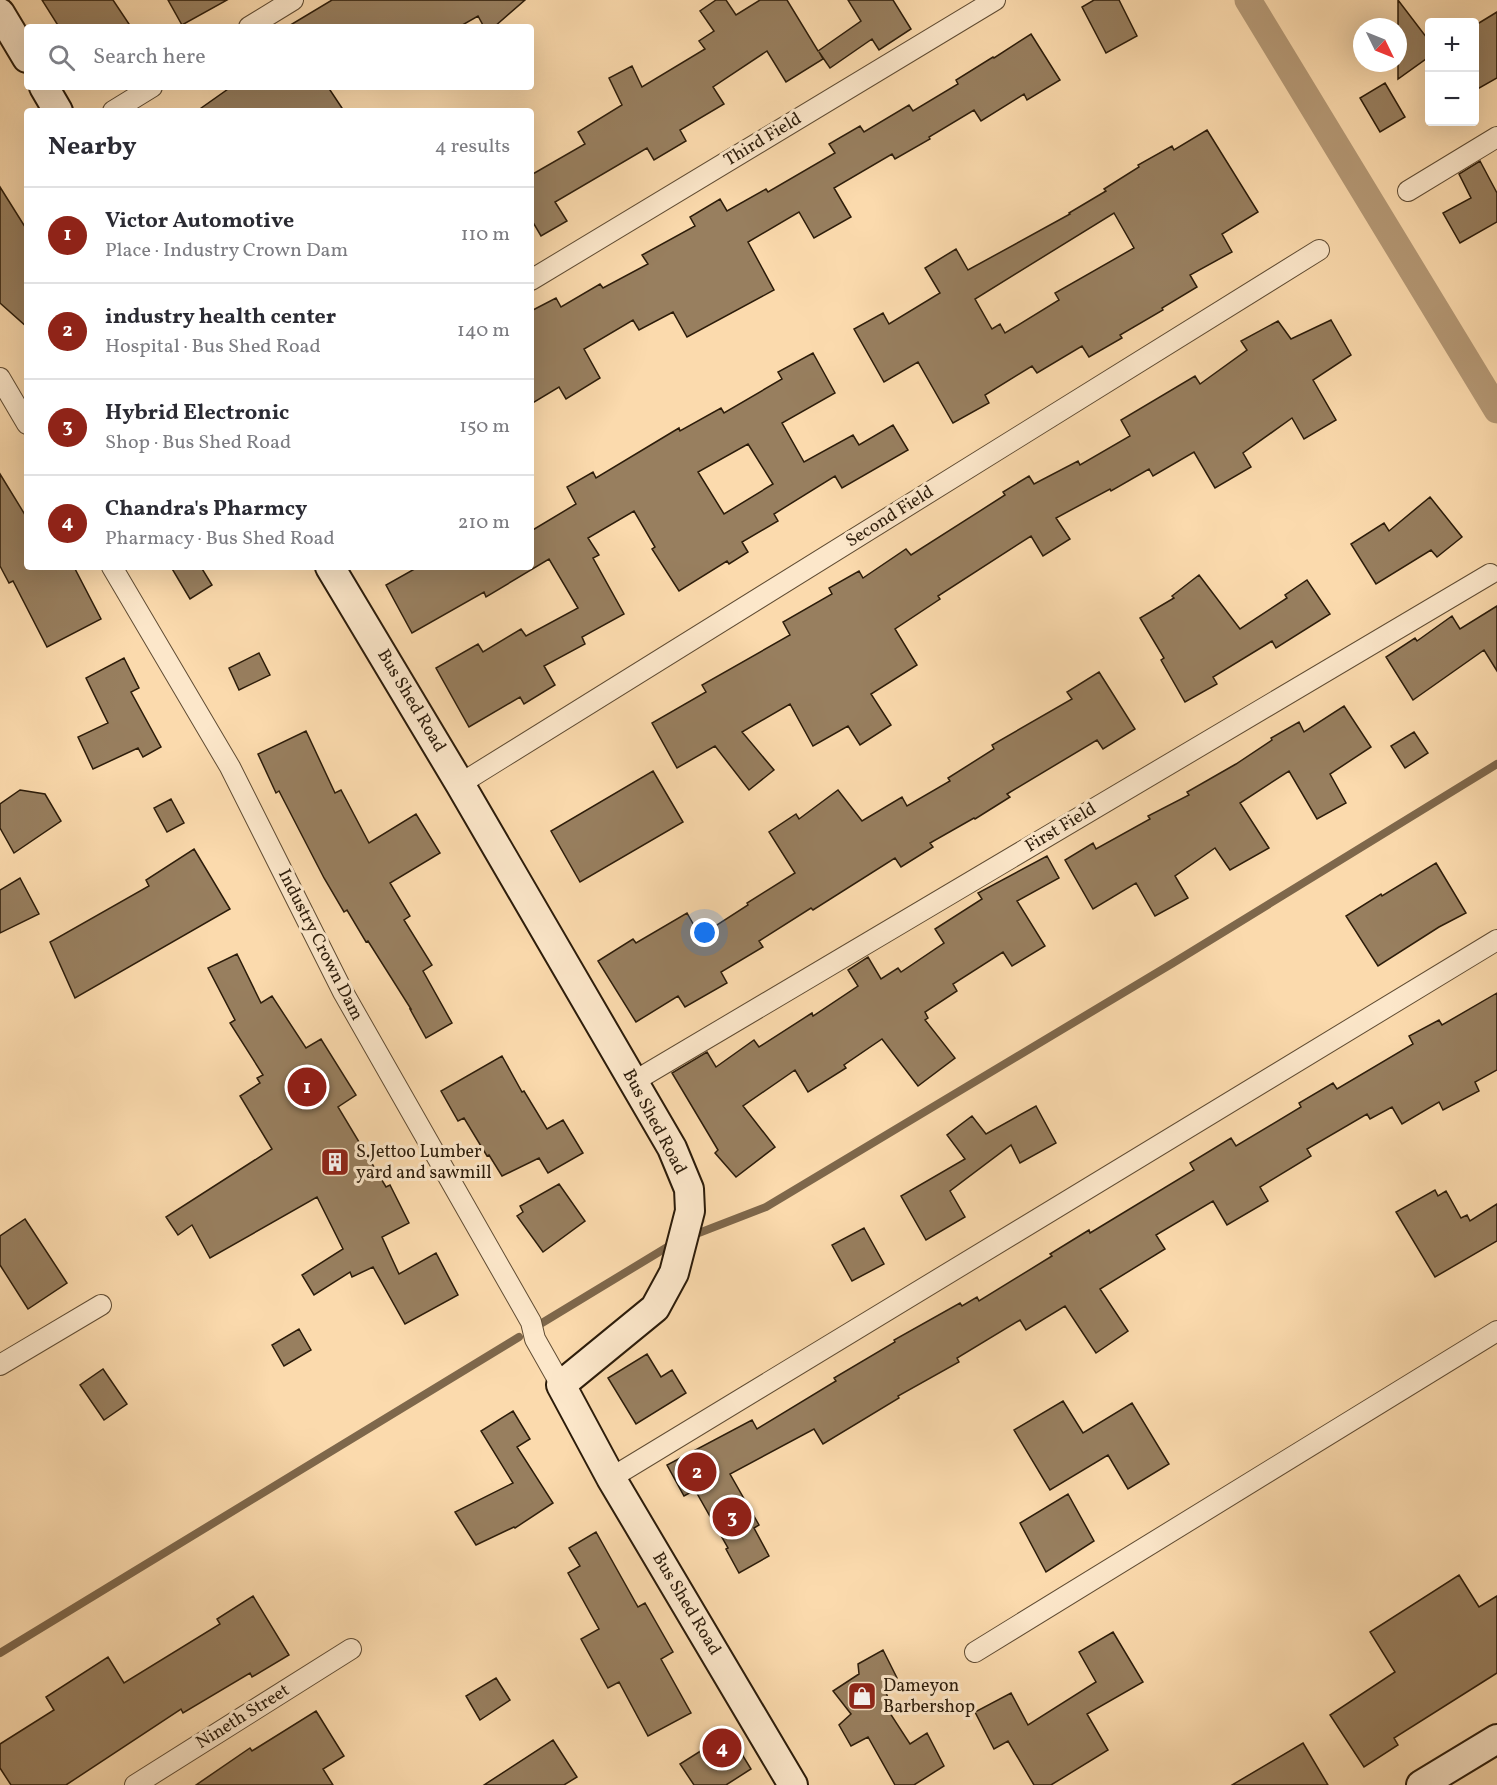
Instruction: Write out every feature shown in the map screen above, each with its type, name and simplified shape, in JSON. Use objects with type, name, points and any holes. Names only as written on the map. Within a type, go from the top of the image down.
[{"type":"street","points":[[254,24],[293,0]]},
{"type":"street","name":"Third Field","points":[[534,278],[995,0]]},
{"type":"street","points":[[0,13],[24,53]]},
{"type":"street","points":[[46,90],[56,108]]},
{"type":"street","points":[[118,108],[147,90]]},
{"type":"street","points":[[1408,191],[1497,137]]},
{"type":"street","name":"Second Field","points":[[460,784],[1319,250]]},
{"type":"street","points":[[0,378],[24,419]]},
{"type":"street","name":"Industry Crown Dam","points":[[114,570],[230,767],[343,992],[531,1322],[535,1339],[561,1385]]},
{"type":"street","name":"Bus Shed Road","points":[[332,570],[460,784],[672,1148],[689,1189],[690,1210],[674,1273],[655,1308],[561,1385],[610,1478],[793,1785]]},
{"type":"street","name":"First Field","points":[[633,1082],[1490,574]]},
{"type":"street","points":[[610,1478],[1497,940]]},
{"type":"street","points":[[0,1365],[101,1305]]},
{"type":"street","points":[[975,1652],[1497,1331]]},
{"type":"street","name":"Nineth Street","points":[[135,1785],[351,1649]]},
{"type":"street","points":[[1421,1785],[1497,1739]]},
{"type":"building","points":[[42,0],[113,0],[129,24],[57,24]]},
{"type":"building","points":[[168,0],[227,0],[184,24],[181,24]]},
{"type":"building","points":[[332,0],[525,0],[497,24],[482,24],[478,16],[464,24],[292,24]]},
{"type":"building","points":[[716,0],[726,0],[736,15],[760,0],[787,0],[818,51],[861,21],[848,0],[893,0],[911,29],[879,50],[872,39],[830,68],[819,52],[823,59],[786,82],[767,51],[713,87],[724,104],[680,130],[686,141],[654,160],[647,148],[555,202],[567,221],[541,236],[534,224],[534,173],[585,144],[578,132],[622,105],[609,78],[632,66],[642,87],[705,49],[699,41],[714,31],[700,11]]},
{"type":"building","points":[[1094,0],[1119,0],[1137,36],[1106,53],[1082,7]]},
{"type":"building","points":[[1398,0],[1425,35],[1425,60],[1398,79],[1398,72],[1407,72],[1407,18],[1398,18]]},
{"type":"building","points":[[1497,12],[1497,78],[1479,88],[1479,72],[1479,23]]},
{"type":"building","points":[[1031,34],[1060,80],[1027,100],[1024,94],[981,121],[974,110],[895,159],[892,154],[834,188],[851,217],[814,238],[799,212],[748,242],[774,290],[687,337],[673,312],[639,330],[633,320],[584,349],[600,378],[566,399],[559,387],[534,402],[534,309],[556,298],[561,307],[600,284],[603,288],[648,264],[642,255],[695,226],[690,217],[720,199],[727,211],[766,189],[768,192],[835,153],[829,144],[860,126],[864,132],[909,105],[913,111],[958,84],[956,80]]},
{"type":"building","points":[[1385,83],[1405,117],[1380,132],[1360,98]]},
{"type":"building","points":[[227,90],[330,90],[342,108],[201,108]]},
{"type":"building","points":[[1207,130],[1258,212],[1222,234],[1232,252],[1190,275],[1197,287],[1120,335],[1122,338],[1089,357],[1082,346],[1037,373],[1032,366],[985,395],[989,403],[953,423],[918,362],[884,382],[854,329],[883,313],[889,324],[940,293],[925,268],[956,249],[968,270],[1070,214],[1106,191],[1104,189],[1139,167],[1138,165],[1172,146],[1174,150]],"holes":[[[1114,213],[1134,248],[1055,293],[1059,300],[1005,333],[1000,324],[992,329],[975,299]]]},
{"type":"building","points":[[1480,161],[1497,193],[1497,222],[1460,243],[1443,213],[1471,198],[1459,174]]},
{"type":"building","points":[[0,187],[24,225],[24,324],[0,303]]},
{"type":"building","points":[[1331,320],[1351,355],[1313,380],[1336,420],[1304,439],[1292,418],[1243,453],[1251,467],[1215,488],[1194,452],[1153,476],[1149,469],[1056,518],[1070,539],[1043,556],[1031,536],[938,596],[940,599],[895,629],[917,665],[871,694],[891,725],[860,745],[848,726],[813,746],[790,704],[742,732],[774,770],[749,790],[715,746],[677,768],[652,723],[706,692],[702,685],[790,635],[783,622],[832,594],[829,588],[859,571],[863,578],[906,549],[911,555],[1005,495],[1003,492],[1029,476],[1034,484],[1078,461],[1080,465],[1130,436],[1121,420],[1195,376],[1200,384],[1247,350],[1241,341],[1278,321],[1291,339]]},
{"type":"building","points":[[813,353],[835,393],[782,423],[804,462],[853,435],[859,445],[893,425],[908,450],[842,488],[835,476],[774,514],[778,521],[742,542],[748,552],[729,564],[727,561],[679,591],[652,549],[655,547],[634,511],[588,538],[599,555],[593,558],[624,614],[582,637],[585,644],[544,666],[555,685],[524,704],[520,697],[469,727],[436,668],[478,644],[483,652],[521,629],[526,636],[578,608],[549,559],[534,568],[534,529],[576,504],[567,487],[593,472],[596,478],[679,428],[680,431],[721,408],[724,413],[782,379],[778,372]],"holes":[[[748,444],[773,484],[724,514],[698,472]]]},
{"type":"building","points":[[0,474],[24,513],[24,570],[76,570],[101,619],[47,647],[13,581],[9,583],[0,566]]},
{"type":"building","points":[[1430,497],[1462,537],[1437,557],[1431,550],[1376,584],[1351,544],[1384,523],[1389,531]]},
{"type":"building","points":[[173,570],[203,570],[212,585],[190,599]]},
{"type":"building","points":[[413,570],[531,570],[486,597],[484,592],[412,633],[386,585]]},
{"type":"building","points":[[1199,575],[1240,629],[1287,598],[1285,595],[1307,580],[1330,614],[1276,648],[1272,641],[1213,677],[1217,684],[1185,702],[1161,660],[1164,658],[1140,618],[1174,598],[1172,596]]},
{"type":"building","points":[[1497,606],[1497,671],[1484,650],[1413,700],[1386,657],[1415,638],[1417,641],[1452,616],[1460,629]]},
{"type":"building","points":[[259,653],[270,675],[239,690],[229,668]]},
{"type":"building","points":[[124,658],[139,688],[131,692],[161,747],[143,757],[138,748],[93,769],[78,737],[108,723],[86,678]]},
{"type":"building","points":[[1099,672],[1135,729],[1103,749],[1097,740],[1007,794],[1010,797],[975,819],[930,843],[933,847],[901,867],[895,858],[813,910],[811,908],[759,941],[763,947],[721,972],[727,983],[685,1007],[678,996],[636,1022],[598,961],[633,939],[636,943],[687,913],[700,936],[795,873],[769,832],[796,814],[799,819],[838,790],[862,821],[902,797],[907,806],[950,781],[948,778],[994,749],[992,745],[1072,699],[1067,692]]},
{"type":"building","points":[[1344,706],[1371,747],[1330,774],[1346,803],[1317,819],[1289,771],[1240,803],[1269,848],[1230,870],[1215,848],[1175,876],[1188,898],[1155,916],[1136,883],[1093,909],[1065,860],[1093,843],[1096,849],[1150,819],[1148,816],[1189,795],[1187,792],[1236,764],[1272,740],[1271,738],[1299,722],[1304,732]]},
{"type":"building","points":[[306,731],[335,793],[341,790],[369,843],[416,814],[440,853],[390,883],[410,916],[404,920],[432,965],[423,971],[452,1023],[426,1038],[411,1009],[368,941],[366,942],[347,910],[344,912],[279,791],[276,793],[258,754]]},
{"type":"building","points":[[1414,732],[1428,753],[1405,768],[1391,746]]},
{"type":"building","points":[[653,771],[683,822],[580,882],[551,831]]},
{"type":"building","points":[[20,790],[45,794],[61,821],[14,853],[0,828],[0,804]]},
{"type":"building","points":[[171,799],[184,823],[167,832],[154,808]]},
{"type":"building","points":[[194,849],[230,909],[75,998],[50,942],[149,886],[146,880]]},
{"type":"building","points":[[1047,856],[1059,878],[1017,901],[1045,946],[1012,966],[1003,952],[953,984],[957,991],[925,1012],[928,1018],[925,1020],[955,1058],[918,1086],[882,1039],[844,1065],[846,1068],[808,1092],[795,1070],[743,1106],[775,1147],[736,1177],[715,1153],[718,1150],[672,1073],[707,1052],[716,1067],[754,1040],[759,1047],[812,1013],[813,1016],[858,986],[848,970],[868,957],[881,979],[898,968],[901,972],[944,943],[935,929],[982,899],[978,893]]},
{"type":"building","points":[[1436,863],[1466,913],[1439,927],[1378,966],[1346,916]]},
{"type":"building","points":[[20,878],[39,914],[0,933],[0,890]]},
{"type":"building","points":[[237,954],[261,1003],[272,996],[306,1048],[321,1039],[356,1095],[338,1107],[386,1187],[390,1185],[409,1223],[382,1237],[399,1274],[436,1253],[458,1295],[405,1324],[373,1267],[352,1277],[350,1272],[314,1295],[302,1275],[343,1249],[317,1197],[210,1258],[192,1225],[178,1235],[166,1217],[272,1149],[240,1096],[260,1083],[257,1078],[263,1075],[230,1023],[235,1020],[208,968]]},
{"type":"building","points":[[1497,993],[1497,1070],[1475,1082],[1479,1091],[1443,1110],[1439,1102],[1402,1124],[1392,1107],[1370,1119],[1367,1114],[1307,1149],[1311,1156],[1260,1187],[1268,1201],[1227,1225],[1213,1201],[1156,1235],[1165,1249],[1100,1289],[1128,1331],[1096,1353],[1065,1306],[1026,1330],[1020,1320],[957,1358],[959,1362],[898,1396],[899,1398],[823,1444],[814,1429],[730,1474],[759,1525],[754,1528],[769,1556],[739,1573],[726,1549],[728,1548],[695,1490],[684,1496],[667,1465],[752,1420],[757,1429],[836,1381],[834,1378],[895,1342],[894,1340],[960,1303],[962,1306],[977,1297],[979,1301],[1089,1230],[1090,1233],[1194,1170],[1190,1163],[1231,1138],[1236,1146],[1301,1107],[1299,1103],[1333,1083],[1337,1089],[1413,1044],[1409,1036],[1439,1020],[1442,1025]]},
{"type":"building","points":[[502,1056],[522,1092],[524,1091],[547,1129],[563,1120],[583,1153],[548,1173],[539,1158],[502,1176],[464,1118],[458,1121],[441,1091]]},
{"type":"building","points":[[1036,1106],[1056,1143],[1020,1163],[1011,1145],[950,1191],[965,1217],[926,1240],[901,1196],[965,1159],[947,1135],[972,1116],[986,1134]]},
{"type":"building","points":[[559,1184],[585,1221],[543,1252],[517,1216],[523,1212],[520,1206]]},
{"type":"building","points":[[1435,1190],[1438,1196],[1446,1191],[1461,1218],[1467,1215],[1470,1221],[1497,1204],[1497,1241],[1435,1277],[1396,1212]]},
{"type":"building","points":[[25,1219],[67,1283],[28,1309],[0,1265],[0,1236]]},
{"type":"building","points":[[864,1228],[884,1264],[852,1281],[832,1245]]},
{"type":"building","points":[[299,1329],[311,1350],[284,1366],[272,1345]]},
{"type":"building","points":[[647,1354],[661,1377],[672,1370],[686,1393],[636,1424],[608,1378]]},
{"type":"building","points":[[103,1369],[127,1404],[104,1420],[80,1385]]},
{"type":"building","points":[[1063,1401],[1083,1433],[1132,1403],[1169,1464],[1128,1489],[1108,1455],[1050,1490],[1014,1430]]},
{"type":"building","points":[[513,1411],[530,1439],[517,1447],[553,1503],[515,1528],[476,1545],[455,1512],[513,1483],[481,1431]]},
{"type":"building","points":[[1068,1494],[1094,1541],[1046,1572],[1020,1523]]},
{"type":"building","points":[[596,1532],[638,1607],[645,1603],[673,1652],[661,1659],[691,1713],[648,1736],[619,1682],[608,1688],[581,1639],[599,1629],[568,1573],[580,1566],[569,1548]]},
{"type":"building","points":[[1459,1575],[1479,1607],[1497,1596],[1497,1673],[1394,1738],[1398,1745],[1364,1767],[1330,1715],[1395,1672],[1370,1632]]},
{"type":"building","points":[[253,1596],[289,1655],[252,1677],[250,1673],[183,1713],[181,1709],[66,1785],[11,1785],[0,1768],[0,1744],[54,1710],[46,1697],[108,1657],[124,1683],[220,1624],[217,1619]]},
{"type":"building","points":[[1113,1632],[1143,1682],[1087,1714],[1108,1750],[1051,1785],[1034,1785],[1008,1741],[994,1749],[975,1712],[1011,1693],[1028,1725],[1096,1682],[1079,1652]]},
{"type":"building","points":[[883,1650],[897,1678],[883,1686],[890,1702],[884,1704],[910,1744],[927,1733],[944,1766],[914,1785],[895,1785],[868,1737],[851,1746],[839,1725],[851,1714],[833,1691],[859,1674],[858,1664]]},
{"type":"building","points":[[496,1678],[510,1700],[480,1720],[466,1696]]},
{"type":"building","points":[[316,1711],[344,1756],[323,1769],[333,1785],[196,1785],[250,1748],[252,1751]]},
{"type":"building","points":[[729,1733],[751,1769],[726,1785],[694,1785],[680,1764]]},
{"type":"building","points":[[553,1740],[577,1777],[564,1785],[484,1785]]},
{"type":"building","points":[[1303,1743],[1328,1785],[1232,1785]]},
{"type":"waterway","points":[[1248,0],[1497,410]]},
{"type":"waterway","points":[[691,1236],[766,1207],[1173,963],[1497,764]]},
{"type":"waterway","points":[[537,1326],[674,1243]]},
{"type":"waterway","points":[[0,1653],[519,1337]]},
{"type":"place","name":"Victor Automotive","points":[[307,1087]]},
{"type":"place","name":"S.Jettoo Lumber yard and sawmill","points":[[335,1162]]},
{"type":"place","name":"industry health center","points":[[697,1472]]},
{"type":"place","name":"Hybrid Electronic","points":[[732,1517]]},
{"type":"place","name":"Dameyon Barbershop","points":[[862,1696]]},
{"type":"place","name":"Chandra's Pharmcy","points":[[722,1748]]}]
